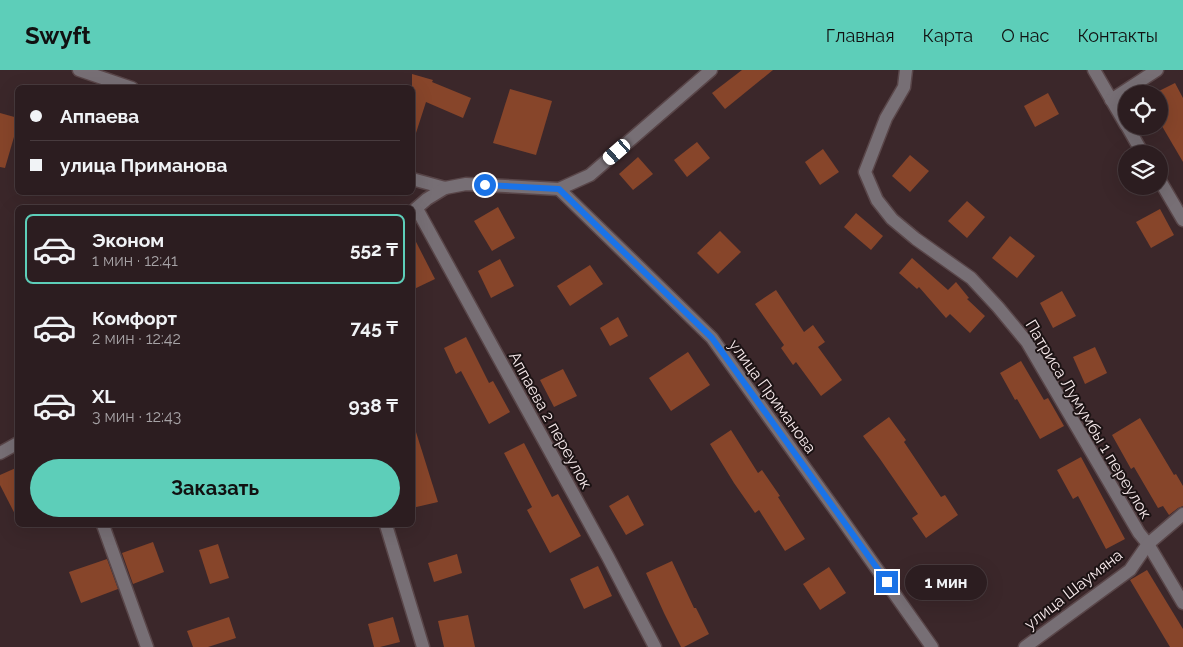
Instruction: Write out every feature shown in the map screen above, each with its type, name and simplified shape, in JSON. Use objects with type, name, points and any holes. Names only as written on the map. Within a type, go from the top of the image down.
[{"type":"street","points":[[79,70],[123,85]]},
{"type":"street","points":[[415,210],[427,199],[444,188],[466,184],[559,189],[590,175],[711,70]]},
{"type":"street","name":"Патриса Лумумбы 1 переулок","points":[[906,70],[904,87],[886,118],[865,172],[877,200],[892,220],[971,278],[1027,342],[1139,533],[1148,544],[1183,602]]},
{"type":"street","points":[[1094,70],[1118,111]]},
{"type":"street","points":[[1111,100],[1157,70]]},
{"type":"street","points":[[415,180],[444,188]]},
{"type":"street","name":"улица Приманова","points":[[559,189],[712,338],[932,647]]},
{"type":"street","points":[[1168,195],[1183,220]]},
{"type":"street","name":"Аппаева 2 переулок","points":[[415,210],[608,557],[655,647]]},
{"type":"street","points":[[0,453],[15,445]]},
{"type":"street","name":"улица Шаумяна","points":[[1025,647],[1130,570],[1148,544],[1183,514]]},
{"type":"street","points":[[104,527],[147,647]]},
{"type":"street","points":[[387,527],[423,647]]},
{"type":"building","points":[[742,70],[773,70],[725,109],[712,93]]},
{"type":"building","points":[[412,74],[433,80],[432,82],[471,98],[463,118],[426,102],[415,133],[415,85],[412,85]]},
{"type":"building","points":[[1175,83],[1183,98],[1183,162],[1167,135],[1168,86]]},
{"type":"building","points":[[510,89],[552,101],[536,155],[493,143]]},
{"type":"building","points":[[1048,93],[1059,114],[1035,127],[1024,106]]},
{"type":"building","points":[[0,113],[15,117],[15,133],[5,168],[0,167]]},
{"type":"building","points":[[697,142],[710,158],[687,177],[674,160]]},
{"type":"building","points":[[823,149],[839,172],[820,185],[805,162]]},
{"type":"building","points":[[910,155],[929,171],[910,192],[892,176]]},
{"type":"building","points":[[638,157],[653,174],[633,190],[619,174]]},
{"type":"building","points":[[967,201],[985,217],[967,238],[948,221]]},
{"type":"building","points":[[498,207],[515,238],[492,251],[474,221]]},
{"type":"building","points":[[1160,209],[1174,235],[1151,248],[1136,222]]},
{"type":"building","points":[[856,213],[883,236],[871,250],[844,227]]},
{"type":"building","points":[[720,231],[741,252],[718,274],[697,253]]},
{"type":"building","points":[[1010,236],[1035,256],[1017,278],[992,258]]},
{"type":"building","points":[[415,240],[435,279],[415,289]]},
{"type":"building","points":[[912,258],[948,290],[956,282],[969,298],[967,299],[985,316],[970,333],[950,314],[946,318],[919,287],[917,289],[899,273]]},
{"type":"building","points":[[500,259],[514,286],[491,298],[478,271]]},
{"type":"building","points":[[590,265],[603,284],[570,306],[557,286]]},
{"type":"building","points":[[776,290],[804,332],[813,325],[825,342],[818,347],[842,380],[821,396],[796,362],[793,365],[781,348],[784,345],[755,304]]},
{"type":"building","points":[[1062,291],[1076,316],[1053,328],[1040,303]]},
{"type":"building","points":[[618,317],[628,336],[610,346],[600,328]]},
{"type":"building","points":[[466,337],[489,383],[493,381],[510,412],[489,424],[461,371],[456,374],[444,348]]},
{"type":"building","points":[[1095,347],[1107,373],[1085,384],[1073,357]]},
{"type":"building","points":[[688,352],[710,385],[671,411],[649,378]]},
{"type":"building","points":[[1021,361],[1044,400],[1048,398],[1064,426],[1040,439],[1000,373]]},
{"type":"building","points":[[563,369],[577,396],[554,407],[540,380]]},
{"type":"building","points":[[889,417],[906,440],[904,442],[941,497],[945,495],[958,515],[926,538],[912,518],[918,514],[863,436]]},
{"type":"building","points":[[1140,418],[1174,475],[1176,474],[1183,486],[1183,506],[1169,515],[1163,506],[1158,508],[1134,467],[1131,469],[1112,435]]},
{"type":"building","points":[[731,430],[758,473],[762,470],[780,496],[778,497],[805,539],[785,551],[759,510],[755,513],[710,444]]},
{"type":"building","points":[[415,432],[438,502],[415,507]]},
{"type":"building","points":[[524,443],[552,497],[558,494],[581,536],[550,553],[527,510],[532,507],[504,453]]},
{"type":"building","points":[[1081,457],[1125,539],[1106,549],[1078,496],[1073,499],[1057,470]]},
{"type":"building","points":[[15,468],[15,514],[0,485],[0,475]]},
{"type":"building","points":[[628,495],[644,525],[626,535],[609,506]]},
{"type":"building","points":[[153,542],[164,572],[133,584],[122,553]]},
{"type":"building","points":[[218,544],[229,578],[210,584],[199,550]]},
{"type":"building","points":[[457,554],[462,573],[434,582],[428,563]]},
{"type":"building","points":[[107,559],[118,589],[81,603],[69,572]]},
{"type":"building","points":[[672,561],[694,608],[696,608],[709,634],[684,647],[681,647],[646,573]]},
{"type":"building","points":[[598,566],[612,596],[584,609],[570,579]]},
{"type":"building","points":[[829,567],[846,593],[820,610],[803,584]]},
{"type":"building","points":[[1147,570],[1183,629],[1183,647],[1170,647],[1130,580]]},
{"type":"building","points":[[468,615],[475,647],[444,647],[438,621]]},
{"type":"building","points":[[229,617],[236,638],[208,647],[193,647],[187,631]]},
{"type":"building","points":[[393,617],[400,642],[374,647],[368,624]]},
{"type":"route","points":[[485,185],[559,189],[712,338],[887,582]]}]
